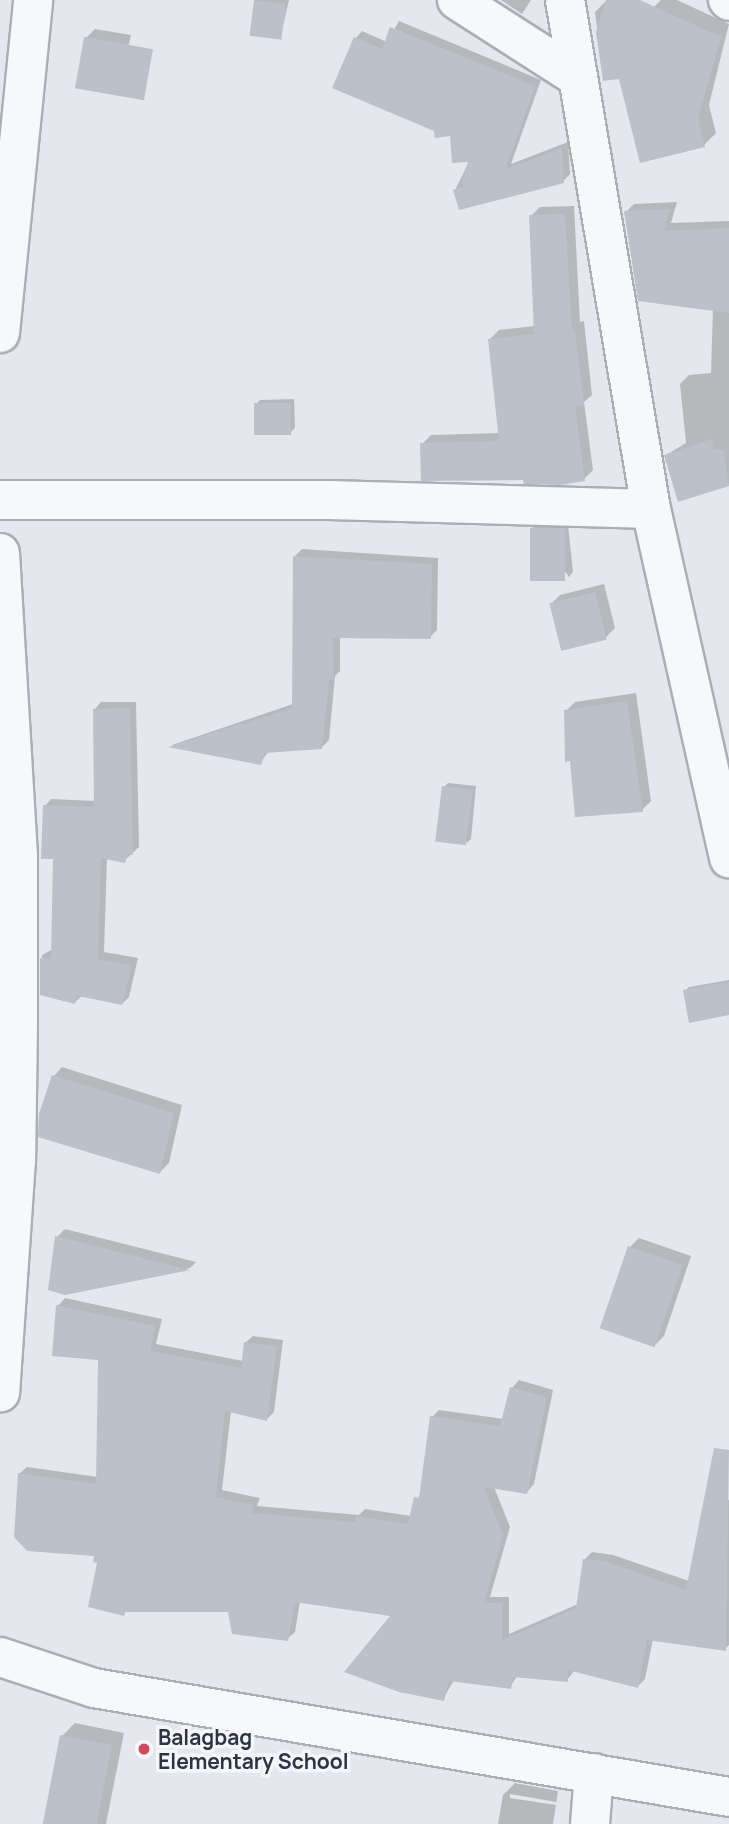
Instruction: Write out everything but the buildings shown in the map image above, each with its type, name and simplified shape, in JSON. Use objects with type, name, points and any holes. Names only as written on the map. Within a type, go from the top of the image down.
[{"type":"street","points":[[0,333],[33,0]]},
{"type":"street","points":[[457,0],[574,75]]},
{"type":"street","points":[[565,0],[574,75],[651,509],[729,858]]},
{"type":"street","points":[[0,500],[329,500],[651,509]]},
{"type":"street","points":[[0,553],[18,856],[9,1023],[16,1160],[0,1392]]},
{"type":"street","points":[[0,1657],[94,1688],[729,1797]]},
{"type":"street","points":[[590,1824],[594,1773]]},
{"type":"place","name":"Balagbag Elementary School","points":[[144,1749]]}]
